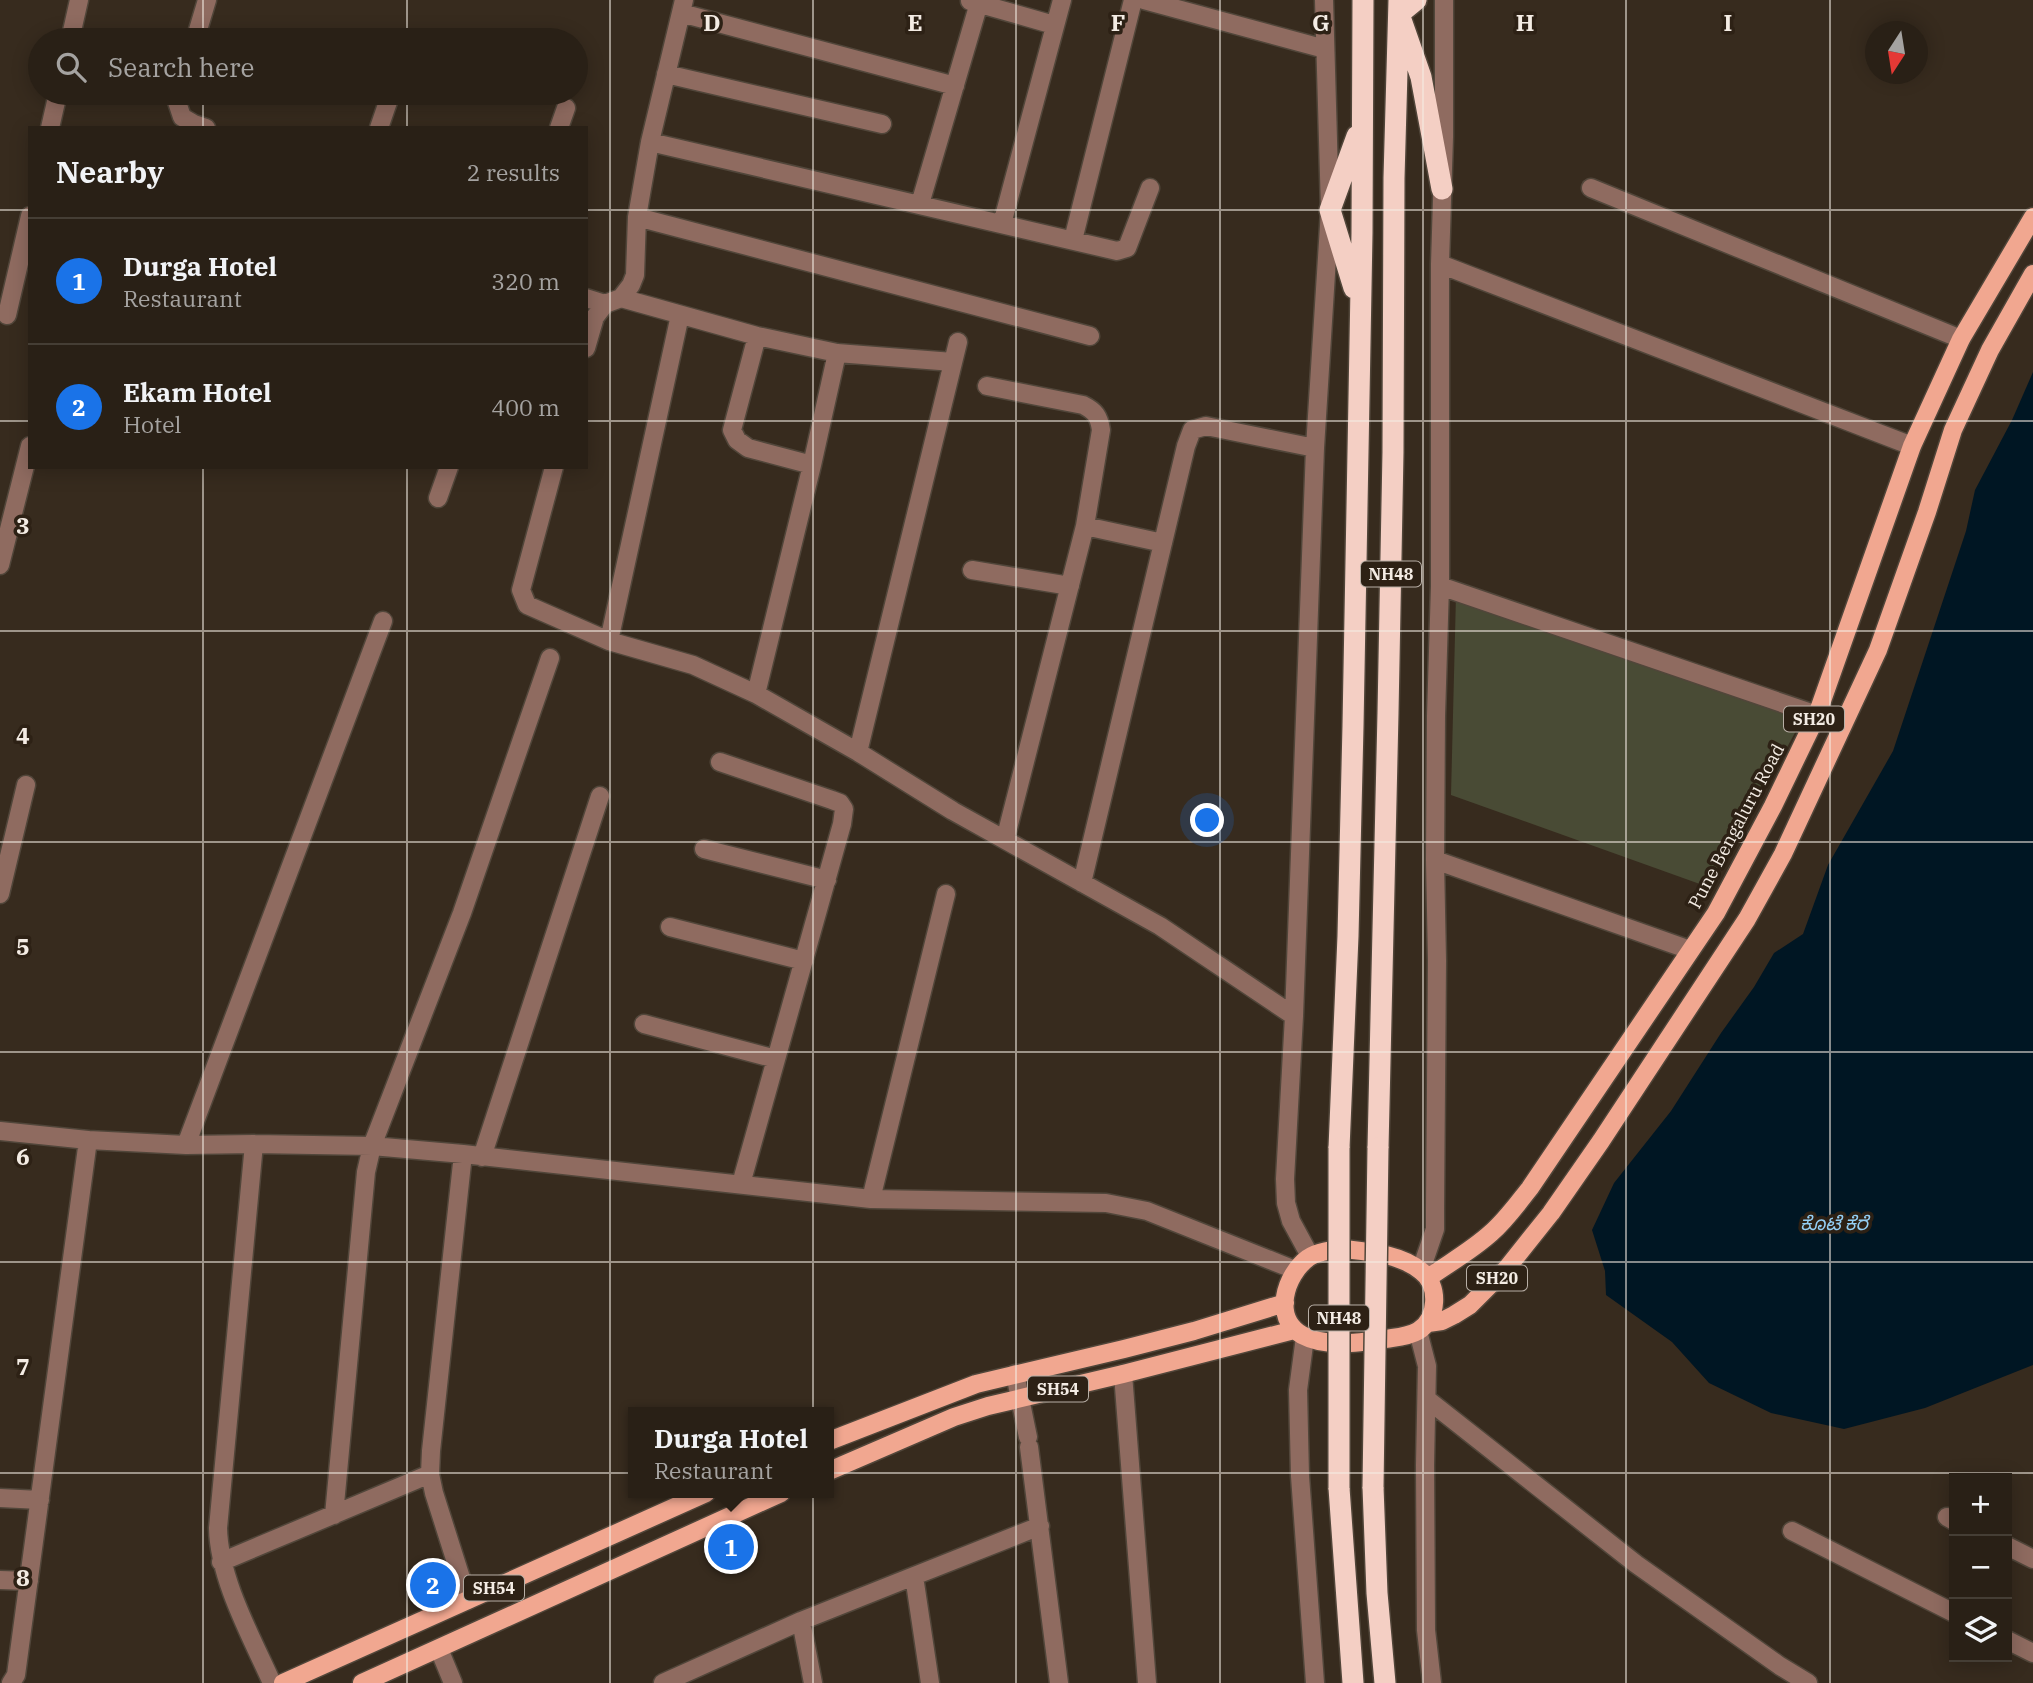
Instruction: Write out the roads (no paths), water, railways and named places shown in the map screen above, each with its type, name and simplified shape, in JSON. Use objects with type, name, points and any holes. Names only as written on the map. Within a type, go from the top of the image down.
[{"type":"highway","name":"NH48","points":[[1353,1683],[1339,1488],[1339,1148],[1348,922],[1363,0]]},
{"type":"highway","points":[[1416,0],[1399,7],[1421,77],[1442,189]]},
{"type":"highway","name":"NH48","points":[[1385,1683],[1377,1593],[1373,1487],[1399,7]]},
{"type":"highway","points":[[1360,304],[1329,210],[1362,124]]},
{"type":"main road","name":"Pune Bengaluru Road","points":[[1425,1274],[1474,1248],[1507,1217],[1530,1188],[1716,913],[1773,806],[1817,715],[1912,446],[1961,339],[2033,217]]},
{"type":"main road","name":"SH20","points":[[1423,1327],[1442,1321],[1469,1305],[1507,1268],[1544,1222],[1601,1141],[1747,919],[1783,854],[1878,650],[1953,430],[1990,350],[2033,274]]},
{"type":"main road","points":[[1344,1249],[1371,1252],[1391,1257],[1425,1274],[1434,1289],[1432,1314],[1423,1327],[1401,1337],[1334,1343],[1300,1333],[1289,1323],[1284,1303],[1287,1287],[1295,1270],[1310,1256],[1344,1249]]},
{"type":"main road","name":"SH54","points":[[834,1439],[976,1384],[1194,1331],[1284,1303]]},
{"type":"main road","name":"SH54","points":[[834,1469],[954,1417],[1021,1397],[1300,1333]]},
{"type":"main road","points":[[858,1429],[868,1453]]},
{"type":"main road","name":"SH54","points":[[283,1683],[695,1498]]},
{"type":"main road","name":"SH54","points":[[362,1683],[771,1498]]},
{"type":"main road","points":[[508,1582],[522,1609]]},
{"type":"street","points":[[73,28],[79,0]]},
{"type":"street","points":[[199,28],[207,0]]},
{"type":"street","points":[[1002,223],[1062,0]]},
{"type":"street","points":[[1073,240],[1133,0]]},
{"type":"street","points":[[1144,0],[1325,49]]},
{"type":"street","points":[[1310,1256],[1291,1221],[1286,1203],[1285,1179],[1294,1016],[1315,448],[1329,210],[1324,0]]},
{"type":"street","points":[[1425,1274],[1435,1229],[1436,716],[1440,586],[1440,264],[1444,0]]},
{"type":"street","points":[[919,204],[955,86],[974,2],[1054,25]]},
{"type":"street","points":[[588,341],[595,317],[631,285],[635,275],[637,217],[650,142],[683,6],[955,86]]},
{"type":"street","points":[[666,75],[882,124]]},
{"type":"street","points":[[50,126],[55,105]]},
{"type":"street","points":[[178,105],[182,117],[200,126]]},
{"type":"street","points":[[380,126],[387,105]]},
{"type":"street","points":[[560,126],[566,108]]},
{"type":"street","points":[[650,142],[1117,251],[1128,248],[1150,188]]},
{"type":"street","points":[[1591,188],[1961,339]]},
{"type":"street","points":[[637,217],[1090,336]]},
{"type":"street","points":[[7,315],[28,225]]},
{"type":"street","points":[[1440,264],[1912,446]]},
{"type":"street","points":[[588,298],[680,315],[757,336],[837,353],[953,362]]},
{"type":"street","points":[[609,641],[680,315]]},
{"type":"street","points":[[757,336],[732,429],[737,440],[748,448],[812,465]]},
{"type":"street","points":[[858,752],[958,342]]},
{"type":"street","points":[[756,694],[837,353]]},
{"type":"street","points":[[987,386],[1083,405],[1093,410],[1100,419],[1101,430],[1085,526],[1004,840]]},
{"type":"street","points":[[1082,883],[1192,430],[1206,426],[1315,448]]},
{"type":"street","points":[[0,565],[28,454]]},
{"type":"street","points":[[438,498],[448,469]]},
{"type":"street","points":[[553,469],[521,590],[527,606],[609,641],[693,665],[756,694],[858,752],[953,811],[1160,926],[1294,1016]]},
{"type":"street","points":[[1085,526],[1163,543]]},
{"type":"street","points":[[972,570],[1070,586]]},
{"type":"street","points":[[1440,586],[1817,715]]},
{"type":"street","points":[[186,1146],[383,621]]},
{"type":"street","points":[[334,1515],[366,1172],[372,1146],[462,913],[550,658]]},
{"type":"street","points":[[720,762],[840,803],[844,809],[827,880],[741,1184]]},
{"type":"street","points":[[0,894],[26,785]]},
{"type":"street","points":[[482,1157],[600,796]]},
{"type":"street","points":[[704,849],[827,880]]},
{"type":"street","points":[[1435,860],[1690,950]]},
{"type":"street","points":[[871,1199],[946,894]]},
{"type":"street","points":[[670,928],[804,961]]},
{"type":"street","points":[[644,1024],[776,1059]]},
{"type":"street","points":[[0,1131],[186,1146],[372,1146],[871,1199],[1117,1204],[1147,1211],[1295,1270]]},
{"type":"street","points":[[11,1683],[16,1675],[88,1140]]},
{"type":"street","points":[[254,1144],[218,1528],[221,1562],[272,1683]]},
{"type":"street","points":[[463,1154],[430,1474],[468,1600]]},
{"type":"street","points":[[1423,1327],[1428,1400],[1425,1465],[1426,1630],[1432,1683]]},
{"type":"street","points":[[1300,1333],[1300,1476],[1315,1683]]},
{"type":"street","points":[[1015,1374],[1021,1397],[1040,1526],[1059,1683]]},
{"type":"street","points":[[1124,1374],[1147,1683]]},
{"type":"street","points":[[1428,1400],[1636,1564],[1808,1683]]},
{"type":"street","points":[[221,1562],[430,1474]]},
{"type":"street","points":[[0,1498],[40,1500]]},
{"type":"street","points":[[663,1683],[684,1679],[801,1621],[1040,1526]]},
{"type":"street","points":[[1792,1531],[1949,1611]]},
{"type":"street","points":[[2012,1548],[2033,1559]]},
{"type":"street","points":[[914,1576],[930,1683]]},
{"type":"street","points":[[0,1580],[29,1581]]},
{"type":"street","points":[[801,1621],[813,1683]]},
{"type":"street","points":[[2012,1642],[2033,1653]]},
{"type":"street","points":[[439,1648],[453,1683]]},
{"type":"water","name":"ಕೊಟೆ ಕೆರೆ","points":[[2033,372],[2033,1365],[1925,1408],[1844,1429],[1771,1413],[1709,1383],[1672,1342],[1606,1295],[1605,1271],[1592,1230],[1614,1183],[1671,1111],[1774,953],[1803,934],[1828,865],[1893,751],[1966,531],[1975,490],[2012,420]]},
{"type":"place","name":"Durga Hotel","points":[[731,1547]]},
{"type":"place","name":"Ekam Hotel","points":[[433,1585]]}]
